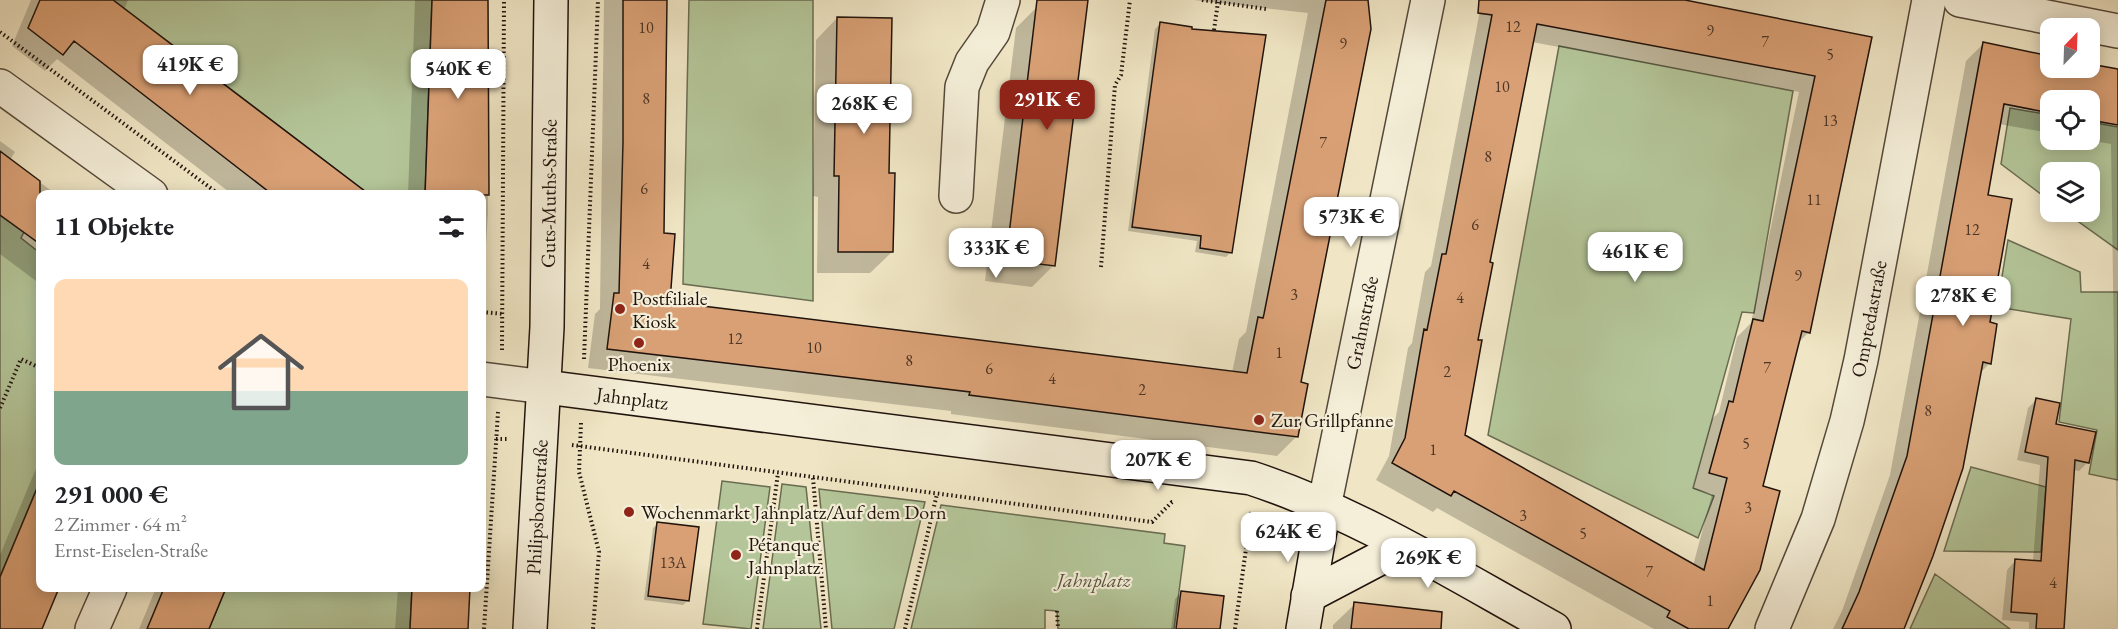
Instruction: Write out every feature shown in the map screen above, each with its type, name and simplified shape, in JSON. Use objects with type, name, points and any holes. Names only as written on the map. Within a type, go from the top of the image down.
[{"type":"street","name":"Guts-Muths-Straße","points":[[545,387],[551,0]]},
{"type":"street","points":[[956,196],[962,87],[972,62],[993,32],[1003,0]]},
{"type":"street","name":"Grahnstraße","points":[[1303,629],[1324,507],[1428,0]]},
{"type":"street","name":"Omptedastraße","points":[[1772,629],[1818,519],[1847,421],[1862,360],[1929,0]]},
{"type":"street","points":[[1960,0],[2118,31]]},
{"type":"street","points":[[0,86],[144,190]]},
{"type":"street","name":"Jahnplatz","points":[[491,381],[1251,478],[1286,489],[1403,546],[1554,629]]},
{"type":"street","name":"Philipsbornstraße","points":[[530,629],[545,387]]},
{"type":"street","points":[[1308,596],[1403,546]]},
{"type":"street","points":[[92,629],[108,592]]},
{"type":"path","points":[[484,629],[496,438],[491,381],[504,314],[504,0]]},
{"type":"path","points":[[592,629],[599,552],[579,472],[598,0]]},
{"type":"path","points":[[1101,267],[1115,85],[1122,75],[1130,0]]},
{"type":"path","points":[[1202,0],[1266,9]]},
{"type":"path","points":[[1215,30],[1218,2]]},
{"type":"path","points":[[0,32],[213,190]]},
{"type":"path","points":[[486,312],[504,314]]},
{"type":"path","points":[[0,408],[21,359],[36,366]]},
{"type":"path","points":[[496,438],[541,441],[1152,522],[1162,512]]},
{"type":"path","points":[[757,629],[778,473]]},
{"type":"path","points":[[813,478],[826,629]]},
{"type":"path","points":[[905,629],[937,494]]},
{"type":"path","points":[[1235,629],[1249,524]]},
{"type":"path","points":[[1057,611],[1058,629]]},
{"type":"green space","points":[[113,0],[432,0],[425,190],[363,190]]},
{"type":"green space","points":[[689,0],[813,0],[813,301],[683,284]]},
{"type":"green space","points":[[1559,46],[1793,91],[1754,313],[1742,312],[1693,488],[1714,496],[1698,538],[1488,435]]},
{"type":"green space","points":[[2010,108],[2040,113],[2040,150],[2100,150],[2100,124],[2118,127],[2118,250],[2079,222],[2100,222],[2100,162],[2040,162],[2040,193],[2001,164]]},
{"type":"green space","points":[[0,215],[24,232],[21,238],[36,250],[36,491],[0,577]]},
{"type":"green space","points":[[2008,240],[2080,272],[2081,292],[2118,292],[2118,480],[2089,474],[2097,430],[2059,422],[2071,319],[1997,307]]},
{"type":"green space","points":[[1971,467],[2046,487],[2041,552],[1944,551]]},
{"type":"green space","name":"Pétanque Jahnplatz","points":[[722,481],[770,487],[751,629],[703,624]]},
{"type":"green space","points":[[782,484],[806,487],[821,629],[763,629]]},
{"type":"green space","points":[[819,489],[925,502],[894,629],[832,629]]},
{"type":"green space","name":"Jahnplatz","points":[[941,505],[1165,534],[1164,543],[1185,546],[1174,629],[1058,629],[1057,611],[1045,610],[1045,629],[911,629]]},
{"type":"green space","points":[[1935,574],[2010,629],[1910,629]]},
{"type":"green space","points":[[224,592],[412,592],[410,629],[209,629]]},
{"type":"building","points":[[40,0],[113,0],[363,190],[267,190],[74,41],[63,55],[28,28]]},
{"type":"building","points":[[432,0],[488,0],[489,195],[486,195],[486,190],[425,190]]},
{"type":"building","points":[[623,0],[667,0],[664,233],[675,234],[670,302],[1247,373],[1258,317],[1263,318],[1264,314],[1326,0],[1368,0],[1371,29],[1301,382],[1308,384],[1298,437],[969,395],[970,392],[607,349],[614,293],[619,293],[623,142]]},
{"type":"building","points":[[1037,0],[1088,0],[1055,266],[1006,260]]},
{"type":"building","points":[[1479,0],[1685,0],[1872,37],[1810,333],[1802,331],[1763,486],[1780,491],[1760,570],[1728,629],[1689,629],[1667,617],[1670,611],[1454,491],[1451,496],[1392,463],[1405,438],[1424,329],[1427,330],[1442,254],[1446,254],[1492,15],[1478,13]],"holes":[[[1537,24],[1815,76],[1763,321],[1753,319],[1733,402],[1729,401],[1709,473],[1727,478],[1704,570],[1465,435],[1482,340],[1478,340],[1493,263],[1490,262]]]},
{"type":"building","points":[[837,17],[892,18],[889,173],[895,173],[893,252],[838,252],[839,176],[834,176]]},
{"type":"building","points":[[1160,22],[1192,27],[1192,29],[1266,35],[1232,253],[1200,248],[1201,236],[1132,227]]},
{"type":"building","points":[[1983,42],[2040,54],[2040,78],[2100,78],[2100,66],[2118,69],[2118,125],[2100,122],[2100,90],[2040,90],[2040,111],[2004,104],[1988,195],[2012,199],[1990,322],[1997,324],[1991,364],[1983,362],[1963,468],[1933,556],[1904,629],[1842,629],[1859,592],[1907,456]]},
{"type":"building","points":[[0,151],[40,181],[40,190],[36,190],[36,241],[0,215]]},
{"type":"building","points":[[2036,398],[2060,403],[2056,424],[2096,432],[2089,463],[2075,460],[2064,629],[2036,629],[2037,614],[2011,612],[2015,559],[2041,561],[2048,457],[2025,452]]},
{"type":"building","points":[[36,491],[36,592],[57,592],[42,629],[0,629],[0,577]]},
{"type":"building","points":[[657,522],[699,527],[689,601],[648,596]]},
{"type":"building","points":[[1181,591],[1224,596],[1220,629],[1176,629]]},
{"type":"building","points":[[162,592],[224,592],[209,629],[147,629]]},
{"type":"building","points":[[412,592],[470,592],[468,629],[410,629]]},
{"type":"building","points":[[1354,602],[1442,612],[1441,629],[1351,629]]},
{"type":"place","name":"Postfiliale Kiosk","points":[[620,309]]},
{"type":"place","name":"Phoenix","points":[[639,343]]},
{"type":"place","name":"Zur Grillpfanne","points":[[1259,420]]},
{"type":"place","name":"Wochenmarkt Jahnplatz/Auf dem Dorn","points":[[629,512]]},
{"type":"place","name":"Pétanque Jahnplatz","points":[[736,555]]}]
